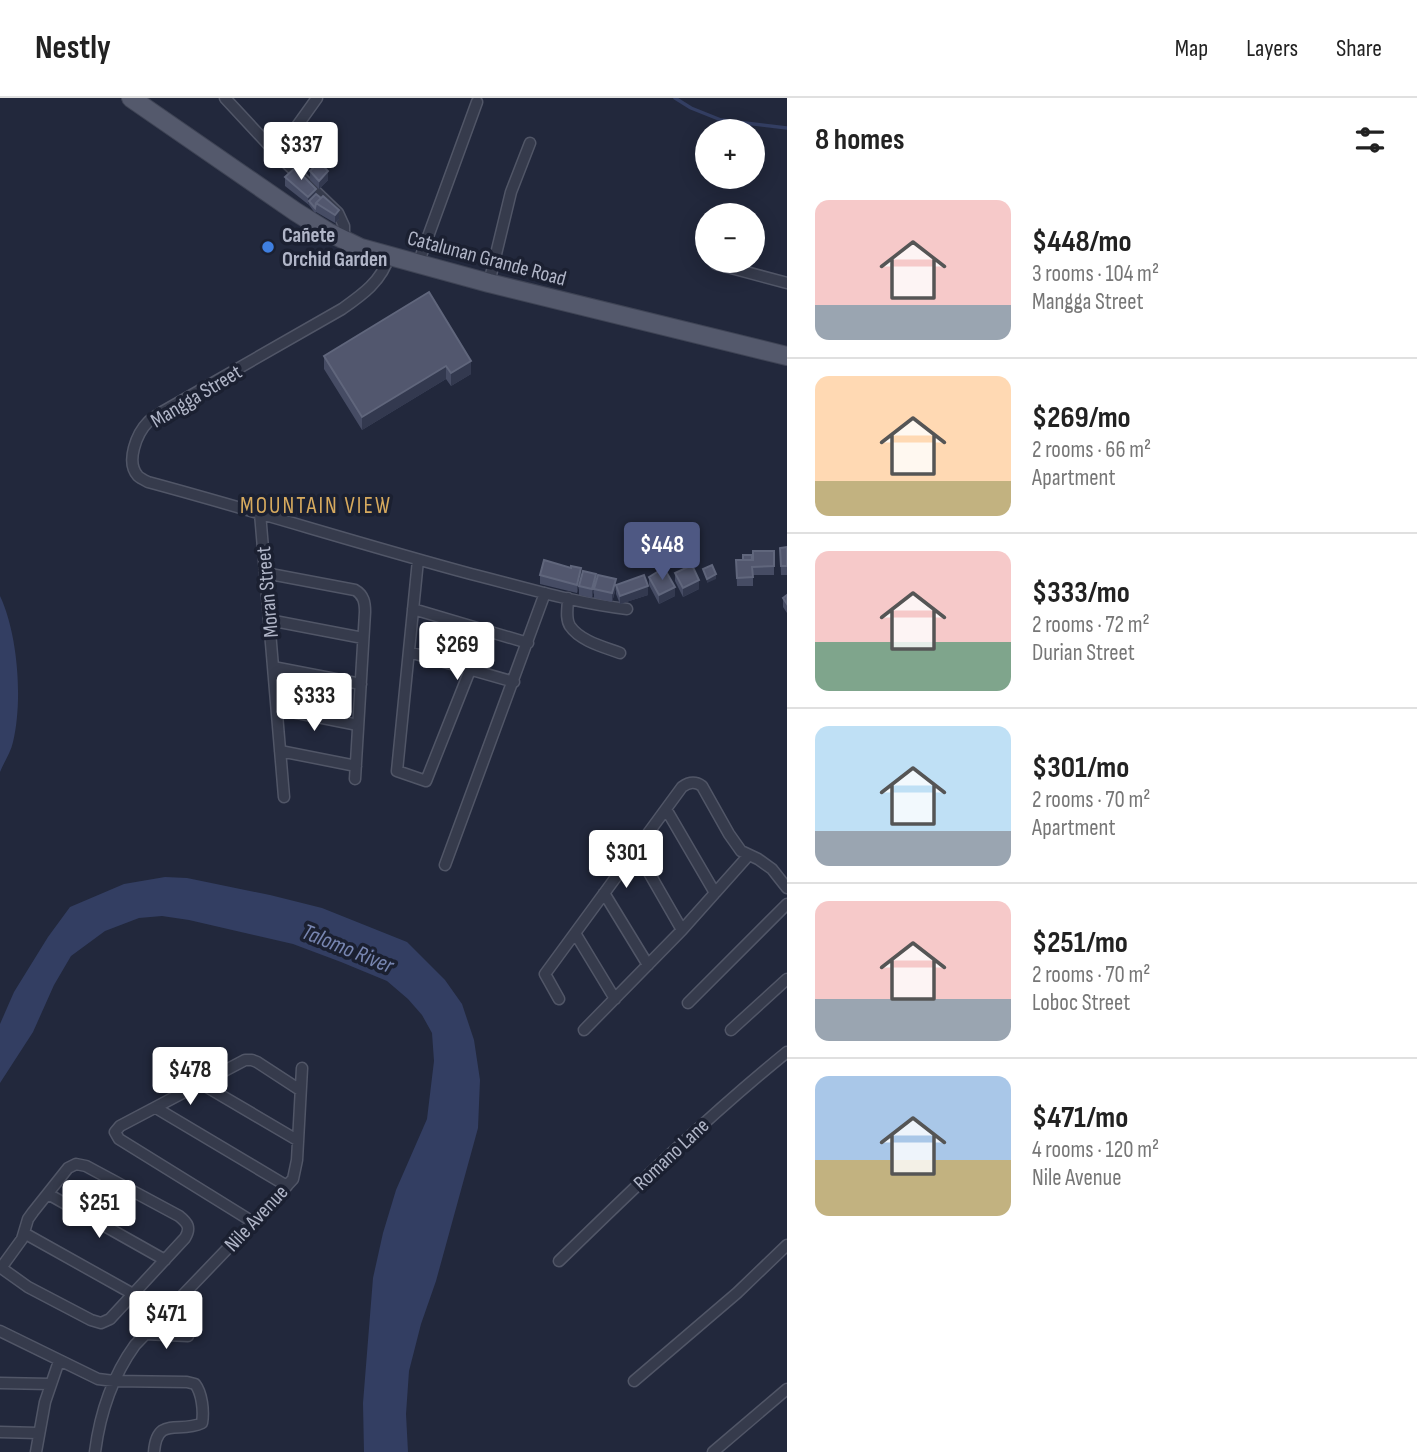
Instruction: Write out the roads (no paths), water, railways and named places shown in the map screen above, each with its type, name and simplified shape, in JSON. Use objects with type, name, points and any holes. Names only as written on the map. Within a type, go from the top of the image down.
[{"type":"main road","name":"Catalunan Grande Road","points":[[131,98],[296,212],[344,241],[489,283],[787,356]]},
{"type":"street","points":[[225,98],[277,154],[338,213],[344,226],[344,241]]},
{"type":"street","points":[[277,154],[317,98]]},
{"type":"street","points":[[418,264],[477,102]]},
{"type":"street","points":[[489,283],[511,192],[530,143]]},
{"type":"street","name":"Mangga Street","points":[[389,256],[381,275],[351,303],[148,422],[137,438],[133,459],[138,476],[148,482],[418,560],[545,593],[627,608]]},
{"type":"street","points":[[750,273],[787,283]]},
{"type":"street","name":"Moran Street","points":[[260,513],[285,796]]},
{"type":"street","points":[[418,560],[397,771],[426,781],[470,670]]},
{"type":"street","points":[[265,573],[355,590],[363,599],[365,607],[355,779]]},
{"type":"street","points":[[445,865],[545,593]]},
{"type":"street","points":[[568,598],[570,626],[588,640],[620,653]]},
{"type":"street","points":[[414,609],[528,643]]},
{"type":"street","points":[[269,620],[363,638]]},
{"type":"street","points":[[409,652],[513,682]]},
{"type":"street","points":[[273,667],[360,684]]},
{"type":"street","points":[[277,709],[358,725]]},
{"type":"street","points":[[281,751],[356,766]]},
{"type":"street","points":[[559,999],[545,974],[687,783],[698,783],[705,790],[741,851],[772,869],[787,888]]},
{"type":"street","points":[[666,808],[715,893]]},
{"type":"street","points":[[636,850],[682,930]]},
{"type":"street","points":[[584,1030],[682,930],[748,856]]},
{"type":"street","points":[[604,893],[648,965]]},
{"type":"street","points":[[688,1003],[787,904]]},
{"type":"street","points":[[575,933],[615,999]]},
{"type":"street","points":[[731,1030],[787,979]]},
{"type":"street","name":"Romano Lane","points":[[559,1261],[708,1120],[787,1052]]},
{"type":"street","points":[[253,1223],[119,1139],[115,1132],[120,1126],[248,1059],[300,1090]]},
{"type":"street","name":"Nile Avenue","points":[[95,1452],[101,1416],[127,1356],[293,1179],[302,1068]]},
{"type":"street","points":[[200,1083],[297,1140]]},
{"type":"street","points":[[156,1108],[287,1186]]},
{"type":"street","points":[[80,1164],[179,1216],[188,1224],[188,1233],[110,1319],[96,1322],[28,1287],[1,1268],[17,1247],[28,1219],[48,1194],[68,1168],[80,1164]]},
{"type":"street","points":[[48,1194],[165,1260]]},
{"type":"street","points":[[24,1233],[133,1294]]},
{"type":"street","points":[[634,1381],[737,1293],[787,1245]]},
{"type":"street","points":[[0,1331],[98,1379],[187,1382],[198,1386],[202,1423],[163,1429],[156,1438],[154,1452]]},
{"type":"street","points":[[145,1334],[188,1336]]},
{"type":"street","points":[[36,1452],[50,1384],[59,1360]]},
{"type":"street","points":[[0,1383],[50,1384]]},
{"type":"street","points":[[713,1452],[787,1389]]},
{"type":"street","points":[[0,1432],[38,1433]]},
{"type":"water","points":[[0,596],[15,648],[18,707],[11,750],[0,772]]},
{"type":"water","name":"Talomo River","points":[[165,877],[187,878],[322,908],[407,942],[445,980],[462,1004],[474,1040],[480,1080],[478,1128],[409,1371],[406,1414],[408,1452],[364,1452],[363,1403],[373,1278],[396,1190],[427,1119],[434,1061],[432,1033],[422,1015],[408,999],[387,981],[293,944],[189,920],[162,916],[139,918],[105,931],[71,956],[54,985],[33,1032],[0,1083],[0,1024],[14,992],[70,907],[124,884]]},
{"type":"waterway","points":[[675,98],[691,108],[721,120],[787,128]]},
{"type":"place","name":"Cañete Orchid Garden","points":[[268,247]]},
{"type":"district","name":"MOUNTAIN VIEW","points":[[316,505]]}]
